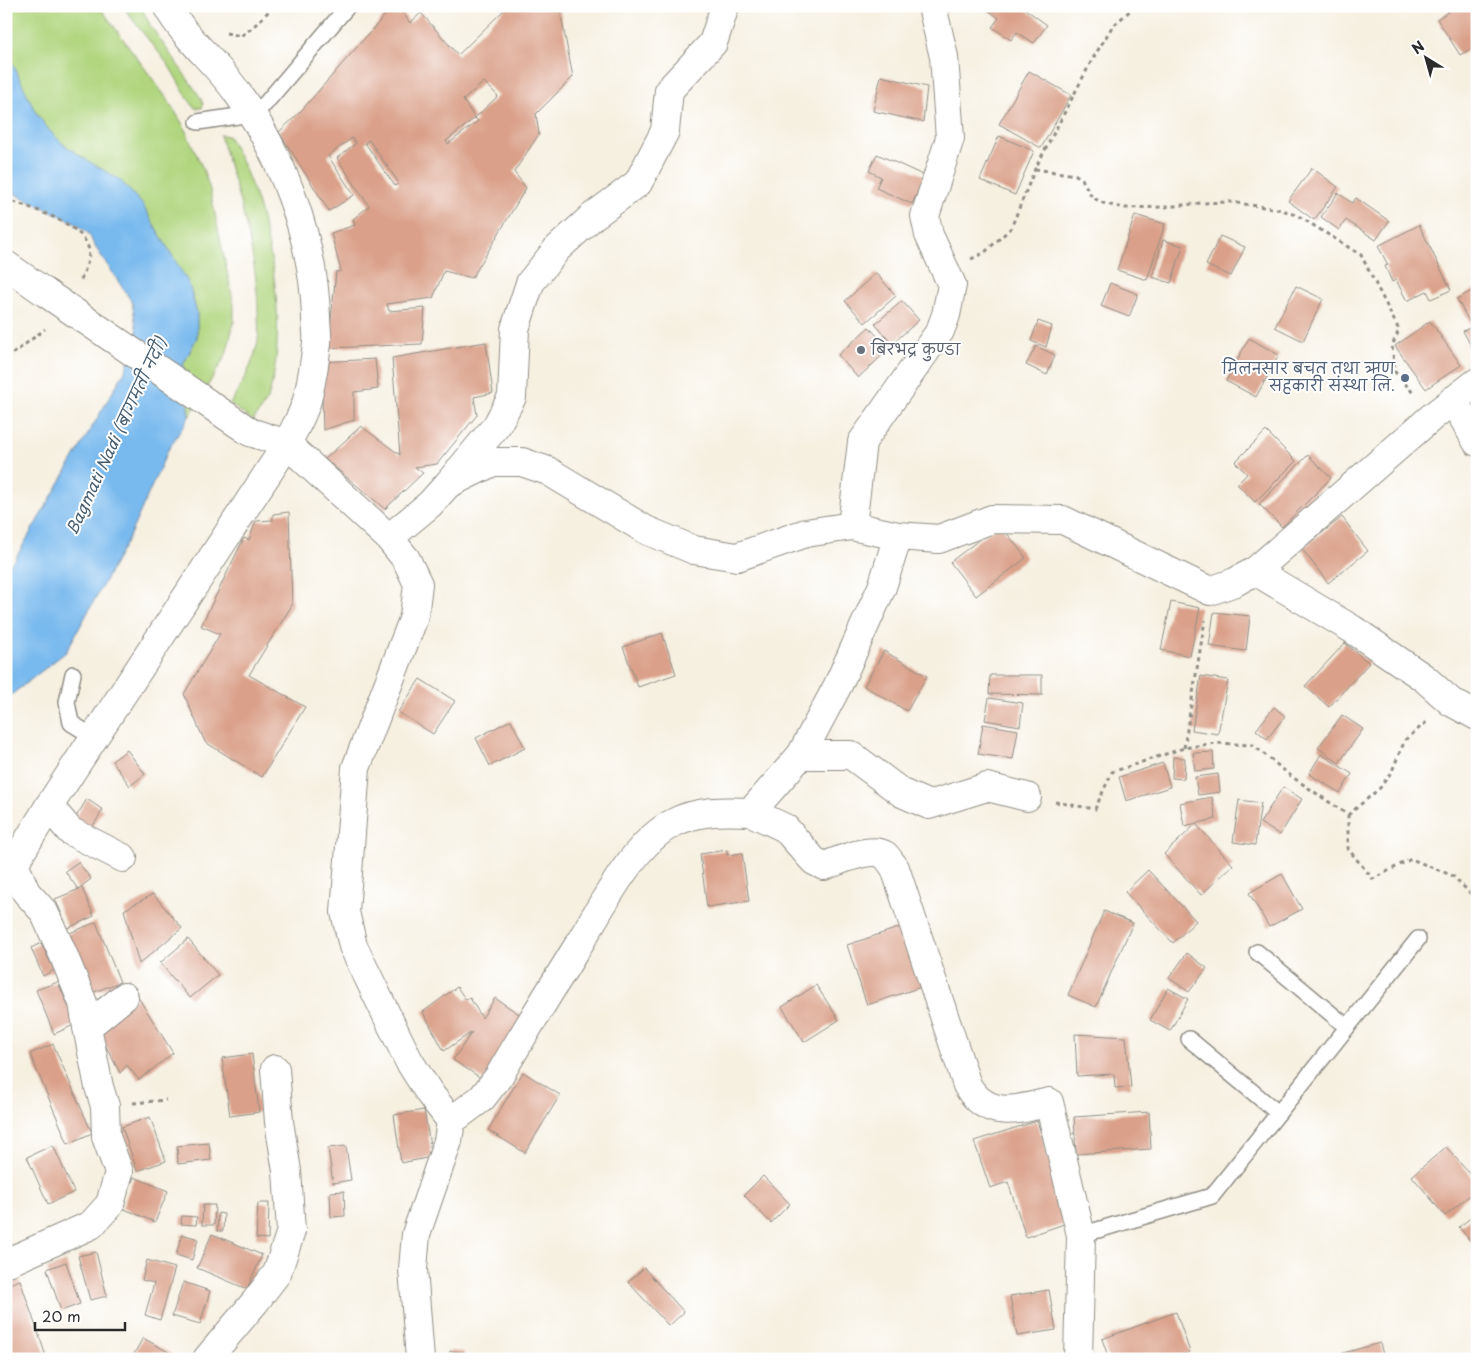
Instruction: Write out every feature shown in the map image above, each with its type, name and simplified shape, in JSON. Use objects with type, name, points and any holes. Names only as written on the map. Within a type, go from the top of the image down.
[{"type":"street","points":[[6,1263],[91,1225],[110,1204],[119,1172],[106,1137],[105,1106],[99,1087],[82,1003],[64,954],[44,912],[10,870],[49,806],[287,444],[308,398],[317,343],[316,298],[300,222],[281,172],[266,140],[236,90],[177,24],[167,6]]},
{"type":"street","points":[[389,538],[430,504],[497,425],[512,397],[515,329],[530,283],[557,248],[592,217],[638,183],[665,131],[669,90],[713,43],[726,6]]},
{"type":"street","points":[[852,526],[862,442],[940,331],[946,315],[952,285],[929,235],[925,216],[950,138],[944,57],[932,6]]},
{"type":"street","points":[[6,265],[250,432],[287,444],[389,538],[406,559],[418,584],[414,617],[356,768],[345,912],[353,946],[409,1061],[430,1094],[451,1120]]},
{"type":"street","points":[[448,484],[493,462],[522,462],[548,472],[646,530],[694,550],[737,557],[806,533],[852,526],[898,536],[939,539],[992,519],[1064,520],[1210,591],[1235,582],[1255,570],[1443,408],[1477,382]]},
{"type":"street","points":[[1443,408],[1477,442]]},
{"type":"street","points":[[751,812],[801,754],[838,685],[882,587],[898,536]]},
{"type":"street","points":[[1255,570],[1352,629],[1424,678],[1451,702],[1477,716]]},
{"type":"street","points":[[801,754],[851,755],[902,793],[930,806],[987,787],[1028,797]]},
{"type":"street","points":[[49,806],[70,831],[123,858]]},
{"type":"street","points":[[420,1359],[413,1269],[416,1234],[448,1141],[451,1120],[482,1098],[498,1076],[620,877],[649,840],[672,824],[694,814],[725,811],[751,812],[784,828],[814,861],[824,866],[859,854],[872,852],[885,855],[895,868],[967,1085],[974,1098],[986,1106],[1002,1110],[1021,1109],[1049,1102],[1081,1234],[1078,1359]]},
{"type":"street","points":[[87,1027],[124,997]]},
{"type":"street","points":[[207,1359],[277,1273],[291,1232],[287,1171],[279,1122],[275,1069]]},
{"type":"lane","points":[[198,122],[251,114],[265,104],[348,6]]},
{"type":"lane","points":[[73,674],[67,702],[71,723],[94,737]]},
{"type":"lane","points":[[1081,1234],[1212,1196],[1418,939]]},
{"type":"lane","points":[[1256,952],[1347,1028]]},
{"type":"lane","points":[[1189,1039],[1278,1113]]},
{"type":"path","points":[[218,29],[225,33],[241,36],[274,6]]},
{"type":"path","points":[[946,270],[984,253],[1011,228],[1035,169],[1075,92],[1112,27],[1135,6]]},
{"type":"path","points":[[1035,169],[1076,175],[1082,179],[1092,197],[1105,204],[1125,208],[1231,202],[1283,210],[1321,228],[1361,255],[1399,330],[1392,346],[1396,372],[1443,408]]},
{"type":"path","points":[[1184,748],[1210,591]]},
{"type":"path","points":[[1451,702],[1405,740],[1392,771],[1380,788],[1348,815],[1348,849],[1373,879],[1411,860],[1453,876],[1477,900]]},
{"type":"path","points":[[1028,797],[1095,809],[1112,772],[1184,748],[1216,743],[1253,745],[1291,776],[1348,815]]},
{"type":"green space","points":[[6,6],[99,6],[168,100],[182,123],[204,171],[210,190],[234,305],[234,322],[226,355],[189,417],[183,365],[197,337],[197,313],[189,284],[85,159],[57,138],[42,122],[28,99],[11,60],[6,33]]},
{"type":"green space","points":[[123,6],[141,6],[150,25],[201,98],[202,108],[195,108],[191,103],[166,62]]},
{"type":"green space","points":[[220,135],[228,136],[242,163],[254,193],[272,262],[278,332],[275,365],[268,398],[253,421],[230,404],[247,374],[256,350],[258,341],[258,311],[257,289],[250,244]]},
{"type":"water","name":"Bagmati Nadi (बागमती नदी)","points":[[6,38],[12,62],[36,113],[49,130],[63,144],[120,180],[142,204],[189,284],[197,313],[197,337],[183,365],[189,417],[168,450],[129,537],[66,652],[6,699],[6,569],[15,559],[126,369],[137,332],[132,302],[94,245],[89,234],[74,222],[6,188]]},
{"type":"building","points":[[393,6],[398,6],[410,23],[421,13],[458,55],[508,6],[559,6],[573,77],[536,114],[539,134],[514,172],[526,188],[472,278],[444,271],[433,298],[387,304],[389,311],[425,308],[422,344],[328,348],[336,272],[341,271],[331,233],[355,225],[353,219],[369,206],[337,158],[356,143],[352,138],[328,156],[354,195],[329,211],[279,132],[300,112]],"holes":[[[484,82],[498,96],[475,118],[463,100]],[[475,118],[478,121],[448,144],[446,141]],[[369,140],[399,183],[395,186],[365,143]]]},
{"type":"building","points":[[982,6],[1021,6],[1047,25],[1034,43],[1017,32],[1011,40],[992,27],[999,18]]},
{"type":"building","points":[[1457,6],[1477,6],[1477,45],[1460,55],[1437,19]]},
{"type":"building","points":[[1029,71],[1071,95],[1041,148],[999,124]]},
{"type":"building","points":[[881,76],[927,87],[923,122],[873,111]]},
{"type":"building","points":[[999,136],[1034,151],[1015,195],[980,180]]},
{"type":"building","points":[[877,154],[925,176],[912,204],[876,188],[881,177],[869,171]]},
{"type":"building","points":[[1312,168],[1338,187],[1314,220],[1288,201]]},
{"type":"building","points":[[1338,193],[1352,203],[1356,198],[1389,221],[1376,240],[1346,220],[1339,230],[1321,217]]},
{"type":"building","points":[[1135,215],[1165,224],[1147,280],[1117,270]]},
{"type":"building","points":[[1419,225],[1451,290],[1431,299],[1427,291],[1407,301],[1396,280],[1392,282],[1385,266],[1388,265],[1378,246]]},
{"type":"building","points":[[1220,236],[1245,247],[1231,276],[1206,265]]},
{"type":"building","points":[[1163,240],[1183,246],[1171,283],[1152,277]]},
{"type":"building","points":[[876,273],[896,296],[865,323],[845,301]]},
{"type":"building","points":[[1110,283],[1138,294],[1129,317],[1101,306]]},
{"type":"building","points":[[1296,286],[1323,299],[1303,341],[1275,327]]},
{"type":"building","points":[[1477,288],[1477,357],[1463,331],[1472,327],[1457,299]]},
{"type":"building","points":[[902,301],[919,320],[892,344],[875,324]]},
{"type":"building","points":[[1038,321],[1052,326],[1046,347],[1031,341]]},
{"type":"building","points":[[1430,321],[1461,365],[1426,389],[1395,346]]},
{"type":"building","points":[[869,327],[889,349],[858,378],[838,355]]},
{"type":"building","points":[[1249,338],[1279,355],[1256,397],[1226,381]]},
{"type":"building","points":[[486,342],[493,393],[474,397],[477,415],[437,464],[415,467],[423,473],[385,509],[325,459],[361,426],[400,455],[392,358]]},
{"type":"building","points":[[1036,346],[1055,355],[1047,375],[1026,365]]},
{"type":"building","points":[[375,359],[378,389],[354,392],[354,420],[323,430],[321,362]]},
{"type":"building","points":[[1266,431],[1296,461],[1255,502],[1237,484],[1247,474],[1235,462]]},
{"type":"building","points":[[1308,455],[1331,478],[1282,527],[1259,504]]},
{"type":"building","points":[[289,512],[292,605],[249,675],[305,707],[262,777],[205,742],[184,694],[220,634],[201,626],[244,538],[249,540],[256,521],[273,520],[273,514]]},
{"type":"building","points":[[1342,517],[1368,551],[1328,583],[1302,549]]},
{"type":"building","points":[[1000,524],[1026,558],[976,596],[950,562]]},
{"type":"building","points":[[1171,602],[1200,608],[1190,656],[1161,650]]},
{"type":"building","points":[[1214,612],[1250,616],[1246,651],[1209,646]]},
{"type":"building","points":[[662,633],[676,674],[638,687],[623,647]]},
{"type":"building","points":[[1345,643],[1369,663],[1329,707],[1305,686]]},
{"type":"building","points":[[884,651],[927,676],[907,711],[864,686]]},
{"type":"building","points":[[990,675],[1042,675],[1042,695],[989,694]]},
{"type":"building","points":[[1201,676],[1228,680],[1218,734],[1192,730]]},
{"type":"building","points":[[420,679],[455,701],[433,734],[398,712]]},
{"type":"building","points":[[989,698],[1023,703],[1020,726],[985,720]]},
{"type":"building","points":[[1274,707],[1285,716],[1267,739],[1256,730]]},
{"type":"building","points":[[1342,715],[1363,729],[1339,763],[1318,748]]},
{"type":"building","points":[[511,720],[525,748],[490,766],[476,738]]},
{"type":"building","points":[[983,724],[1018,730],[1013,759],[978,754]]},
{"type":"building","points":[[127,750],[145,774],[130,786],[112,761]]},
{"type":"building","points":[[1213,752],[1214,769],[1195,771],[1193,753]]},
{"type":"building","points":[[1321,754],[1352,774],[1340,793],[1309,774]]},
{"type":"building","points":[[1173,757],[1185,758],[1184,779],[1172,778]]},
{"type":"building","points":[[1163,763],[1170,787],[1126,801],[1119,777]]},
{"type":"building","points":[[1218,774],[1220,792],[1198,795],[1195,777]]},
{"type":"building","points":[[1283,787],[1302,799],[1280,835],[1260,823]]},
{"type":"building","points":[[1212,797],[1216,819],[1184,826],[1180,803]]},
{"type":"building","points":[[87,799],[103,810],[89,832],[73,822]]},
{"type":"building","points":[[1239,800],[1261,803],[1255,845],[1233,842]]},
{"type":"building","points":[[1196,824],[1233,865],[1201,895],[1164,854]]},
{"type":"building","points":[[727,850],[727,855],[742,853],[749,901],[707,907],[700,854]]},
{"type":"building","points":[[78,862],[91,879],[78,889],[65,871]]},
{"type":"building","points":[[1148,870],[1196,921],[1173,943],[1125,892]]},
{"type":"building","points":[[1282,874],[1302,909],[1269,927],[1249,893]]},
{"type":"building","points":[[82,888],[94,916],[68,928],[55,899]]},
{"type":"building","points":[[153,894],[182,928],[139,964],[124,910]]},
{"type":"building","points":[[1104,911],[1133,923],[1096,1007],[1068,995]]},
{"type":"building","points":[[96,922],[120,982],[89,994],[65,935]]},
{"type":"building","points":[[904,926],[924,986],[867,1005],[847,945]]},
{"type":"building","points":[[188,939],[218,975],[190,998],[160,963]]},
{"type":"building","points":[[41,943],[54,970],[43,976],[31,948]]},
{"type":"building","points":[[1187,953],[1207,968],[1189,992],[1169,978]]},
{"type":"building","points":[[58,982],[76,1024],[54,1034],[36,990]]},
{"type":"building","points":[[816,985],[839,1020],[804,1042],[782,1007]]},
{"type":"building","points":[[457,987],[466,1000],[470,998],[482,1018],[495,998],[525,1018],[484,1080],[453,1060],[472,1032],[444,1051],[423,1012]]},
{"type":"building","points":[[1168,988],[1188,999],[1170,1031],[1150,1020]]},
{"type":"building","points":[[138,997],[173,1053],[139,1080],[127,1065],[120,1073],[96,1027]]},
{"type":"building","points":[[1075,1034],[1126,1037],[1131,1087],[1115,1088],[1114,1074],[1077,1076]]},
{"type":"building","points":[[53,1044],[92,1133],[68,1144],[30,1054]]},
{"type":"building","points":[[252,1054],[259,1112],[230,1116],[222,1058]]},
{"type":"building","points":[[523,1072],[560,1095],[525,1153],[488,1130]]},
{"type":"building","points":[[424,1110],[432,1157],[401,1163],[394,1115]]},
{"type":"building","points":[[1149,1112],[1151,1149],[1076,1154],[1074,1117]]},
{"type":"building","points":[[150,1117],[166,1161],[137,1171],[122,1127]]},
{"type":"building","points":[[1037,1121],[1070,1222],[1026,1237],[1008,1182],[990,1188],[974,1141]]},
{"type":"building","points":[[209,1143],[211,1160],[178,1164],[177,1146]]},
{"type":"building","points":[[53,1145],[74,1192],[48,1204],[27,1157]]},
{"type":"building","points":[[346,1146],[351,1180],[333,1183],[328,1148]]},
{"type":"building","points":[[1446,1147],[1477,1182],[1477,1189],[1445,1216],[1412,1176]]},
{"type":"building","points":[[763,1176],[790,1204],[771,1223],[744,1195]]},
{"type":"building","points":[[134,1177],[168,1191],[155,1222],[122,1208]]},
{"type":"building","points":[[344,1191],[345,1216],[331,1217],[330,1192]]},
{"type":"building","points":[[258,1203],[269,1203],[268,1239],[256,1238]]},
{"type":"building","points":[[203,1205],[215,1205],[214,1225],[202,1225]]},
{"type":"building","points":[[218,1213],[224,1214],[223,1231],[217,1231]]},
{"type":"building","points":[[1477,1213],[1477,1249],[1459,1227]]},
{"type":"building","points":[[182,1216],[197,1217],[196,1225],[181,1224]]},
{"type":"building","points":[[182,1234],[198,1239],[192,1260],[176,1255]]},
{"type":"building","points":[[212,1234],[262,1255],[247,1289],[197,1268]]},
{"type":"building","points":[[96,1252],[107,1296],[90,1300],[78,1256]]},
{"type":"building","points":[[147,1260],[175,1268],[160,1320],[145,1315],[154,1283],[142,1280]]},
{"type":"building","points":[[66,1262],[80,1304],[61,1311],[47,1269]]},
{"type":"building","points":[[644,1268],[684,1312],[669,1326],[628,1282]]},
{"type":"building","points":[[20,1280],[47,1359],[6,1359],[6,1285]]},
{"type":"building","points":[[183,1282],[210,1291],[200,1324],[172,1316]]},
{"type":"building","points":[[1049,1290],[1056,1330],[1017,1336],[1010,1296]]},
{"type":"building","points":[[1176,1312],[1190,1352],[1172,1359],[1109,1359],[1102,1339]]},
{"type":"building","points":[[143,1338],[181,1359],[131,1359]]},
{"type":"building","points":[[1380,1343],[1384,1359],[1325,1359],[1325,1358]]},
{"type":"building","points":[[450,1351],[464,1352],[464,1359],[449,1359]]},
{"type":"place","name":"बिरभद्र कुण्डा","points":[[861,350]]},
{"type":"place","name":"मिलनसार बचत तथा ऋण सहकारी संस्था लि.","points":[[1405,378]]}]
